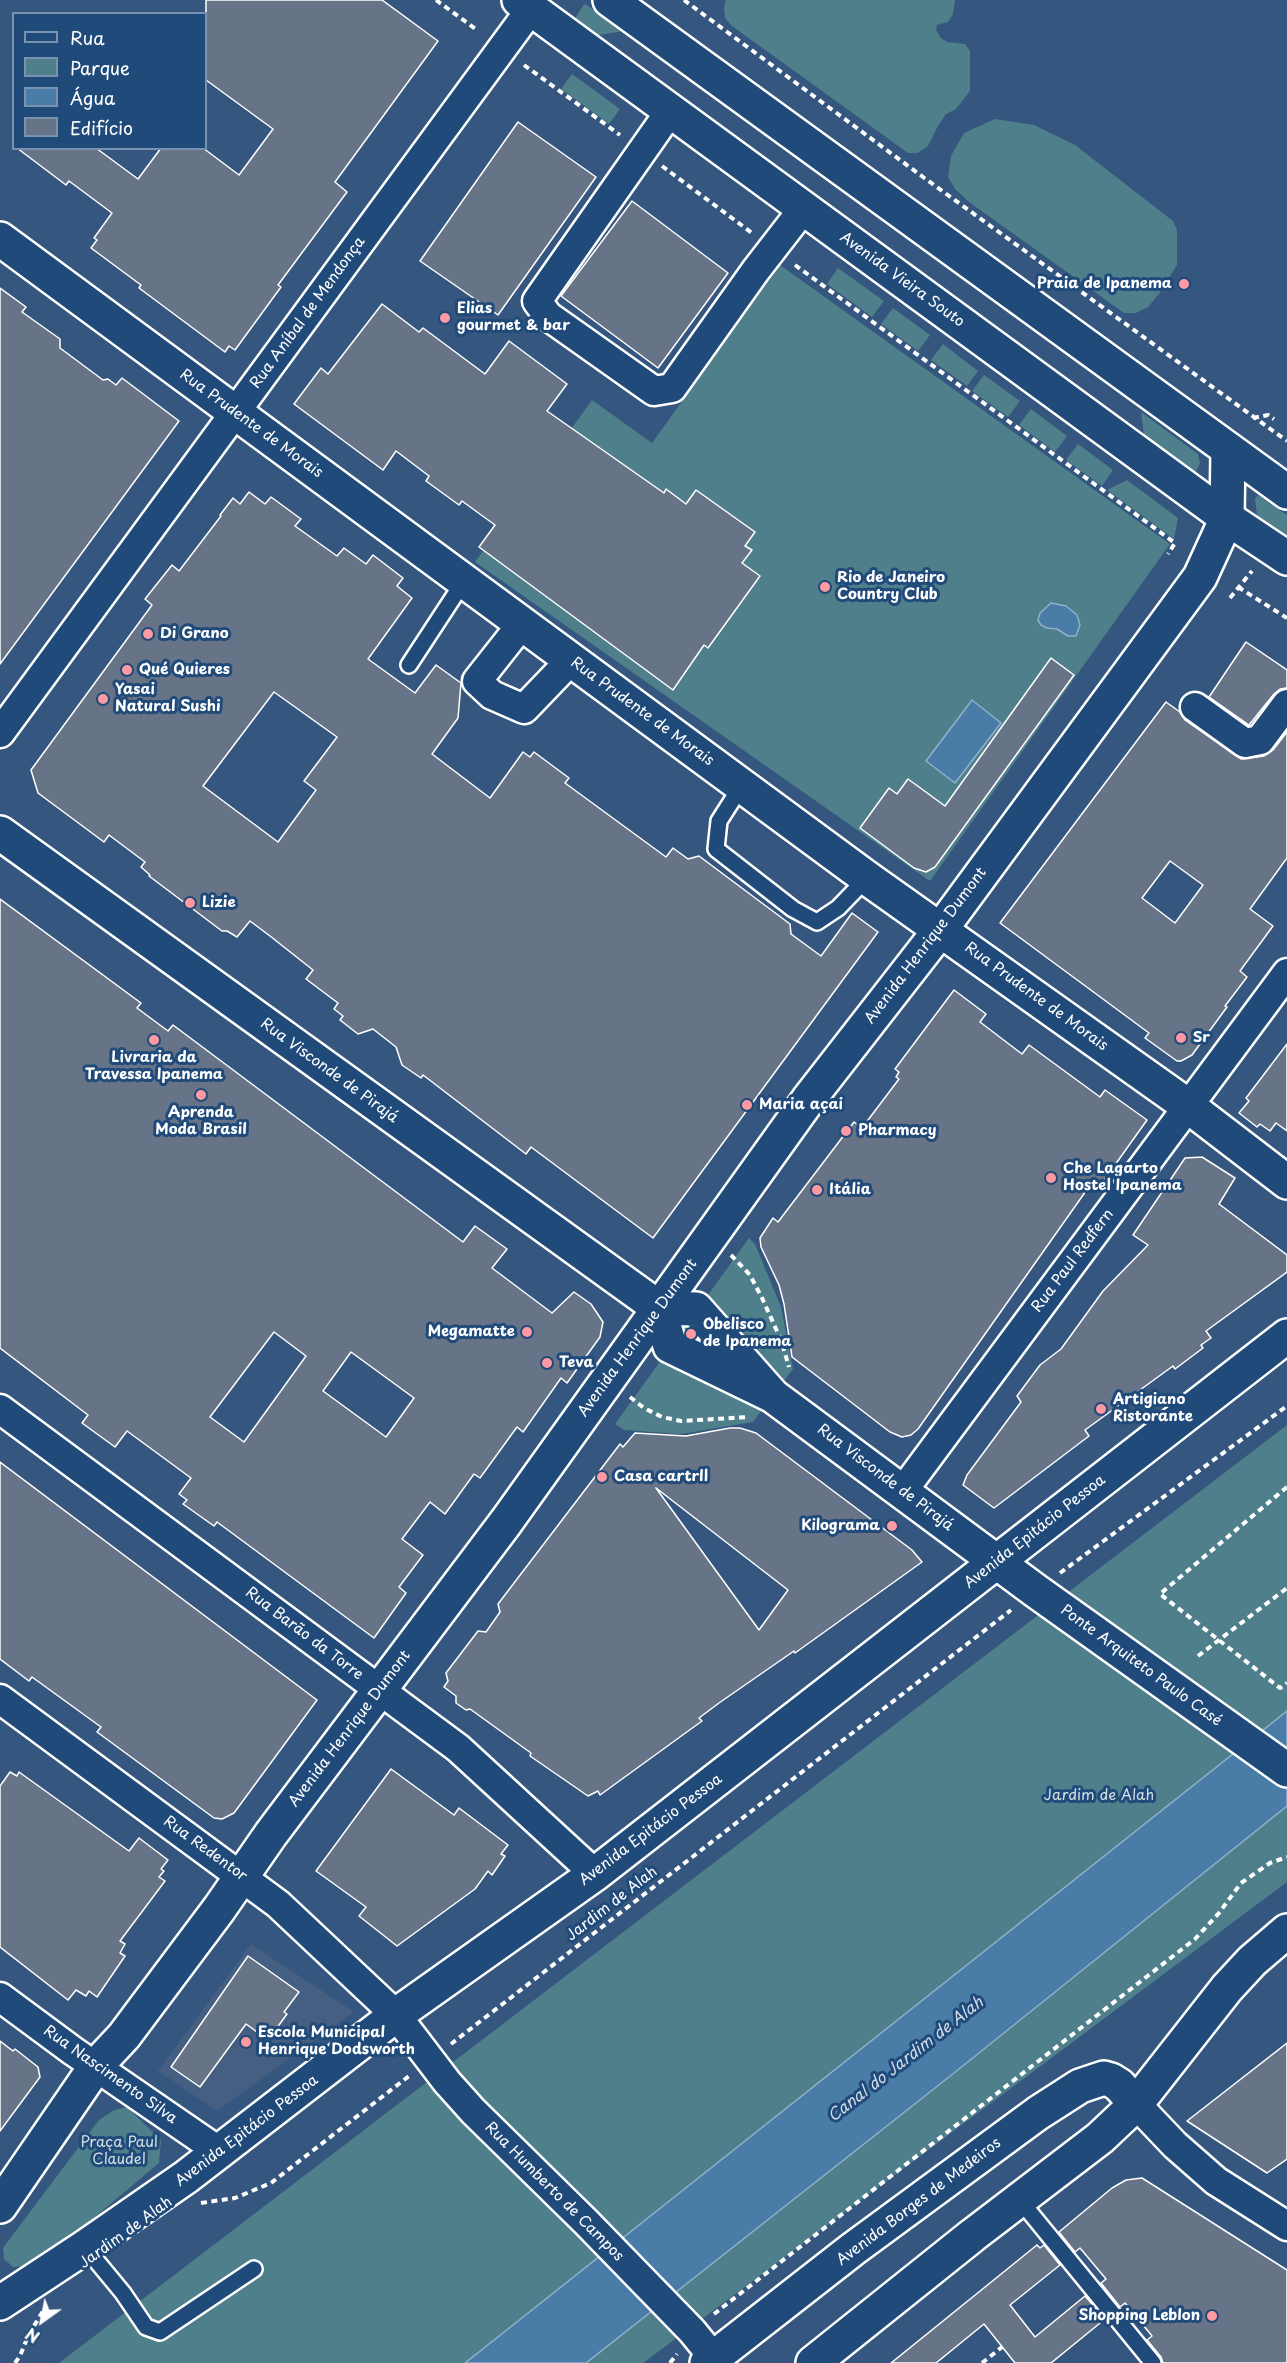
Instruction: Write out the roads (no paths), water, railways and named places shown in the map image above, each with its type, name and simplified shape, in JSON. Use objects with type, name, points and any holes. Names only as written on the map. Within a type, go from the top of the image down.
[{"type":"main road","points":[[610,0],[1287,492]]},
{"type":"main road","name":"Avenida Vieira Souto","points":[[525,5],[1227,518],[1287,558]]},
{"type":"main road","name":"Rua Prudente de Morais","points":[[0,239],[867,878],[1188,1106],[1287,1182]]},
{"type":"main road","name":"Avenida Henrique Dumont","points":[[0,2206],[96,2066],[124,2036],[506,1522],[808,1100],[941,929],[1200,577],[1227,518],[1228,450]]},
{"type":"main road","name":"Rua Visconde de Pirajá","points":[[0,833],[659,1308],[670,1346],[773,1395],[996,1561]]},
{"type":"main road","name":"Avenida Epitácio Pessoa","points":[[0,2303],[86,2247],[220,2152],[396,2015],[595,1874],[1287,1336]]},
{"type":"main road","name":"Ponte Arquiteto Paulo Casé","points":[[996,1561],[1287,1770]]},
{"type":"main road","points":[[813,2363],[1019,2199],[1100,2138],[1136,2104],[1227,1988],[1252,1961],[1287,1931]]},
{"type":"main road","name":"Avenida Borges de Medeiros","points":[[713,2361],[854,2249],[1038,2113],[1080,2086],[1104,2078],[1111,2080],[1119,2085],[1136,2104]]},
{"type":"street","name":"Rua Aníbal de Mendonça","points":[[0,733],[234,412],[525,5]]},
{"type":"street","points":[[675,113],[537,301],[548,316],[654,391],[672,388],[772,248],[804,208]]},
{"type":"street","points":[[522,624],[477,681],[492,695],[524,709],[571,660]]},
{"type":"street","points":[[1195,706],[1245,743],[1260,740],[1287,705]]},
{"type":"street","name":"Rua Paul Redfern","points":[[902,1492],[1287,973]]},
{"type":"street","name":"Rua Barão da Torre","points":[[0,1409],[458,1748],[595,1874]]},
{"type":"street","name":"Rua Redentor","points":[[0,1699],[278,1904],[396,2015]]},
{"type":"street","name":"Rua Nascimento Silva","points":[[0,1997],[220,2152]]},
{"type":"street","name":"Rua Humberto de Campos","points":[[396,2015],[473,2111],[586,2222],[682,2322],[713,2361]]},
{"type":"street","points":[[1136,2104],[1175,2145],[1216,2181],[1287,2226]]},
{"type":"lane","points":[[620,202],[646,155]]},
{"type":"lane","points":[[409,665],[464,581]]},
{"type":"lane","points":[[742,785],[719,821],[716,849],[793,909],[817,922],[838,908],[867,878]]},
{"type":"lane","points":[[1019,2199],[1153,2363]]},
{"type":"lane","points":[[86,2247],[123,2293],[146,2327],[160,2332],[254,2269]]},
{"type":"water","points":[[1051,603],[1066,606],[1077,615],[1080,625],[1076,636],[1068,636],[1057,629],[1041,625],[1038,620],[1040,613]]},
{"type":"water","points":[[972,700],[1001,723],[955,783],[926,761]]},
{"type":"water","name":"Canal do Jardim de Alah","points":[[1287,1711],[1287,1806],[949,2077],[586,2363],[465,2363]]},
{"type":"place","name":"Praia de Ipanema","points":[[1184,284]]},
{"type":"place","name":"Elias gourmet & bar","points":[[445,318]]},
{"type":"place","name":"Rio de Janeiro Country Club","points":[[825,587]]},
{"type":"place","name":"Di Grano","points":[[148,634]]},
{"type":"place","name":"Qué Quieres","points":[[127,670]]},
{"type":"place","name":"Yasai Natural Sushi","points":[[103,699]]},
{"type":"place","name":"Lizie","points":[[190,903]]},
{"type":"place","name":"Sr","points":[[1181,1038]]},
{"type":"place","name":"Livraria da Travessa Ipanema","points":[[154,1040]]},
{"type":"place","name":"Aprenda Moda Brasil","points":[[201,1095]]},
{"type":"place","name":"Maria açai","points":[[747,1105]]},
{"type":"place","name":"Pharmacy","points":[[846,1131]]},
{"type":"place","name":"Che Lagarto Hostel Ipanema","points":[[1051,1178]]},
{"type":"place","name":"Itália","points":[[817,1190]]},
{"type":"place","name":"Megamatte","points":[[527,1332]]},
{"type":"place","name":"Obelisco de Ipanema","points":[[691,1334]]},
{"type":"place","name":"Teva","points":[[547,1363]]},
{"type":"place","name":"Artigiano Ristorante","points":[[1101,1409]]},
{"type":"place","name":"Casa cartrll","points":[[602,1477]]},
{"type":"place","name":"Kilograma","points":[[892,1526]]},
{"type":"place","name":"Escola Municipal Henrique Dodsworth","points":[[246,2042]]},
{"type":"place","name":"Shopping Leblon","points":[[1212,2316]]},
{"type":"park label","name":"Jardim de Alah","points":[[1099,1796]]},
{"type":"park label","name":"Praça Paul Claudel","points":[[119,2152]]}]
